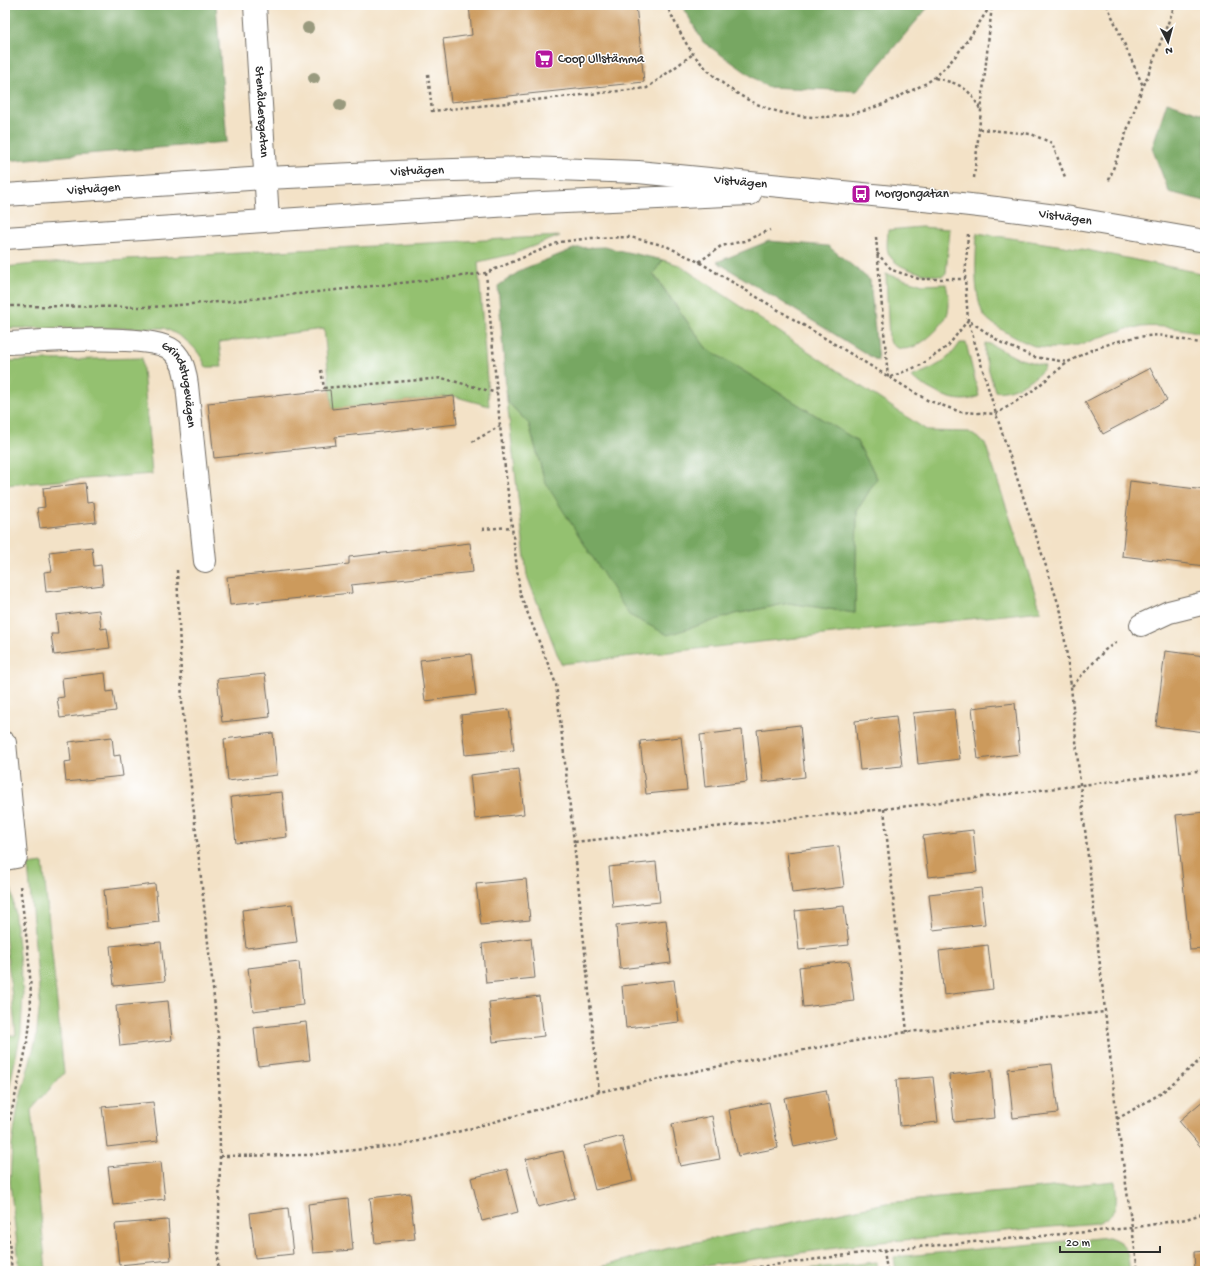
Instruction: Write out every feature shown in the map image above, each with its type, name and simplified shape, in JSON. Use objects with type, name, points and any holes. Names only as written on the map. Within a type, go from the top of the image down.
[{"type":"main road","name":"Stenåldersgatan","points":[[255,5],[268,220]]},
{"type":"main road","name":"Vistvägen","points":[[5,195],[266,178],[419,171],[528,168],[638,172],[996,208],[1071,218],[1205,241]]},
{"type":"main road","name":"Vistvägen","points":[[5,238],[542,203],[828,191]]},
{"type":"main road","name":"Grindstugevägen","points":[[5,343],[120,340],[152,342],[171,349],[184,364],[188,385],[205,561]]},
{"type":"main road","points":[[1141,625],[1169,612],[1205,603]]},
{"type":"main road","points":[[5,743],[11,858]]},
{"type":"path","points":[[666,5],[693,54],[713,75],[738,95],[780,113],[814,118],[841,116],[868,111],[895,99],[934,77],[970,38],[992,5]]},
{"type":"path","points":[[974,183],[980,110],[992,5]]},
{"type":"path","points":[[1107,5],[1143,86]]},
{"type":"path","points":[[1108,183],[1143,86],[1175,5]]},
{"type":"path","points":[[428,74],[432,111],[647,88],[693,54]]},
{"type":"path","points":[[934,77],[957,83],[972,94],[980,110]]},
{"type":"path","points":[[979,129],[1031,134],[1052,143],[1065,177]]},
{"type":"path","points":[[969,228],[965,279],[968,320],[996,414],[1061,612],[1071,686],[1080,784],[1117,1119],[1138,1271]]},
{"type":"path","points":[[699,262],[720,246],[744,241],[770,230]]},
{"type":"path","points":[[5,306],[153,307],[242,300],[486,272],[560,242],[591,238],[630,237],[666,246],[699,262],[888,378],[927,400],[961,412],[996,414],[1031,392],[1068,362],[1091,350],[1136,337],[1158,335],[1205,344]]},
{"type":"path","points":[[876,237],[888,378]]},
{"type":"path","points":[[877,253],[892,270],[919,279],[965,279]]},
{"type":"path","points":[[486,272],[500,426],[520,594],[556,684],[574,842],[599,1092]]},
{"type":"path","points":[[152,342],[153,307]]},
{"type":"path","points":[[888,378],[921,365],[948,346],[968,320]]},
{"type":"path","points":[[968,320],[1002,343],[1034,357],[1068,362]]},
{"type":"path","points":[[321,370],[324,388],[442,378],[497,393]]},
{"type":"path","points":[[472,442],[500,426]]},
{"type":"path","points":[[482,529],[512,527]]},
{"type":"path","points":[[176,564],[182,703],[219,1044],[220,1156],[218,1271]]},
{"type":"path","points":[[1071,686],[1105,650],[1141,625]]},
{"type":"path","points":[[574,842],[884,809],[1205,770]]},
{"type":"path","points":[[884,809],[907,1032]]},
{"type":"path","points":[[5,1144],[11,1108],[28,1036],[31,997],[11,858]]},
{"type":"path","points":[[220,1156],[307,1155],[402,1145],[465,1130],[599,1092],[753,1059],[907,1032],[1105,1012]]},
{"type":"path","points":[[1117,1119],[1160,1094],[1205,1056]]},
{"type":"path","points":[[5,1203],[12,1271]]},
{"type":"path","points":[[729,1271],[884,1250],[1131,1228],[1205,1213]]},
{"type":"path","points":[[884,1250],[886,1271]]},
{"type":"green space","points":[[5,5],[216,5],[227,142],[5,161]]},
{"type":"green space","points":[[682,5],[930,5],[857,91],[767,87],[703,42]]},
{"type":"green space","points":[[1167,102],[1205,115],[1205,201],[1169,192],[1152,148]]},
{"type":"green space","points":[[921,227],[950,229],[946,273],[943,276],[920,273],[904,267],[891,258],[887,250],[888,230]]},
{"type":"green space","points":[[977,233],[1077,248],[1205,274],[1205,334],[1173,328],[1149,327],[1132,328],[1115,332],[1082,344],[1066,347],[1042,348],[1024,342],[998,328],[985,317],[982,312],[976,283]]},
{"type":"green space","points":[[560,236],[513,254],[478,262],[489,406],[453,396],[332,409],[324,329],[219,342],[222,367],[206,367],[199,354],[190,343],[164,328],[5,328],[5,267],[34,264]]},
{"type":"green space","points":[[769,241],[828,246],[870,280],[878,361],[717,262]]},
{"type":"green space","points":[[604,247],[663,260],[653,274],[706,348],[856,440],[877,478],[857,511],[855,613],[789,603],[735,614],[668,635],[629,615],[545,482],[529,424],[507,401],[498,286],[523,269],[576,248]]},
{"type":"green space","points":[[663,260],[679,265],[928,431],[969,432],[985,443],[1041,611],[561,664],[527,576],[507,401],[529,424],[545,482],[735,614],[789,603],[855,613],[857,511],[877,478],[856,440],[706,348],[653,273]]},
{"type":"green space","points":[[886,274],[923,285],[946,284],[949,303],[947,315],[943,322],[930,336],[913,347],[904,349],[896,347],[889,341]]},
{"type":"green space","points":[[960,343],[966,343],[979,396],[971,399],[953,399],[935,392],[911,377],[926,371],[945,360]]},
{"type":"green space","points":[[985,343],[990,344],[1017,358],[1045,366],[1037,376],[1015,388],[1000,392],[995,391],[985,357]]},
{"type":"green space","points":[[142,358],[152,474],[5,485],[5,361]]},
{"type":"green space","points":[[43,863],[64,1073],[31,1110],[46,1271],[20,1271],[10,1182],[12,1145],[18,1106],[36,1039],[40,1002],[28,865]]},
{"type":"green space","points":[[5,878],[12,891],[23,992],[21,1033],[5,1107],[5,1036],[16,1035],[5,932]]},
{"type":"green space","points":[[1115,1181],[1116,1201],[1113,1211],[1110,1215],[1097,1223],[880,1242],[668,1271],[586,1271],[673,1247],[886,1203]]},
{"type":"green space","points":[[1109,1237],[1124,1246],[1130,1271],[896,1271],[894,1257]]},
{"type":"green space","points":[[877,1262],[878,1271],[784,1271]]},
{"type":"building","name":"Coop Ullstämma","points":[[469,5],[636,5],[644,82],[451,102],[443,39],[472,35]]},
{"type":"building","points":[[1150,368],[1167,400],[1103,434],[1085,402]]},
{"type":"building","points":[[330,390],[332,409],[454,396],[457,424],[335,437],[336,445],[214,458],[208,403]]},
{"type":"building","points":[[1130,481],[1205,490],[1205,566],[1122,556]]},
{"type":"building","points":[[85,483],[87,503],[94,502],[96,522],[40,528],[37,508],[45,507],[43,488]]},
{"type":"building","points":[[470,543],[473,572],[351,585],[352,593],[230,605],[227,577],[349,564],[349,557]]},
{"type":"building","points":[[92,547],[94,566],[101,565],[103,585],[46,592],[44,572],[52,571],[49,552]]},
{"type":"building","points":[[99,610],[101,629],[107,628],[110,648],[54,655],[51,634],[58,634],[56,615]]},
{"type":"building","points":[[1165,651],[1205,656],[1205,732],[1156,726]]},
{"type":"building","points":[[471,654],[476,695],[425,701],[420,660]]},
{"type":"building","points":[[105,673],[107,692],[113,691],[116,711],[60,718],[57,698],[64,697],[62,678]]},
{"type":"building","points":[[265,674],[270,717],[222,722],[217,679]]},
{"type":"building","points":[[1015,703],[1020,754],[978,759],[972,708]]},
{"type":"building","points":[[509,709],[514,750],[465,755],[461,715]]},
{"type":"building","points":[[954,709],[960,759],[918,764],[913,713]]},
{"type":"building","points":[[896,716],[902,766],[860,770],[855,721]]},
{"type":"building","points":[[800,725],[805,777],[763,782],[757,730]]},
{"type":"building","points":[[742,730],[747,782],[705,787],[700,735]]},
{"type":"building","points":[[273,733],[277,775],[228,781],[224,739]]},
{"type":"building","points":[[112,737],[114,756],[120,755],[123,776],[66,782],[64,762],[71,761],[69,742]]},
{"type":"building","points":[[681,737],[687,790],[646,794],[640,741]]},
{"type":"building","points":[[519,769],[524,814],[475,819],[470,775]]},
{"type":"building","points":[[282,792],[287,837],[236,843],[231,797]]},
{"type":"building","points":[[1205,812],[1205,949],[1190,950],[1176,815]]},
{"type":"building","points":[[973,830],[977,872],[928,877],[923,836]]},
{"type":"building","points":[[839,846],[844,887],[792,893],[787,852]]},
{"type":"building","points":[[656,862],[660,902],[613,907],[609,867]]},
{"type":"building","points":[[526,879],[530,920],[481,925],[476,884]]},
{"type":"building","points":[[155,884],[159,922],[108,928],[104,890]]},
{"type":"building","points":[[981,888],[985,924],[933,930],[929,894]]},
{"type":"building","points":[[292,904],[297,942],[246,948],[242,910]]},
{"type":"building","points":[[844,906],[849,945],[799,950],[795,911]]},
{"type":"building","points":[[666,920],[671,963],[620,969],[616,926]]},
{"type":"building","points":[[531,938],[535,978],[486,983],[482,944]]},
{"type":"building","points":[[161,942],[165,981],[114,986],[110,946]]},
{"type":"building","points":[[988,945],[993,989],[944,995],[939,951]]},
{"type":"building","points":[[849,961],[854,1001],[803,1007],[799,967]]},
{"type":"building","points":[[299,962],[303,1005],[253,1011],[248,968]]},
{"type":"building","points":[[674,980],[679,1022],[626,1028],[622,986]]},
{"type":"building","points":[[539,996],[544,1036],[493,1042],[489,1002]]},
{"type":"building","points":[[168,1001],[172,1040],[120,1046],[116,1006]]},
{"type":"building","points":[[306,1022],[310,1060],[258,1066],[254,1028]]},
{"type":"building","points":[[1052,1064],[1058,1113],[1013,1118],[1008,1069]]},
{"type":"building","points":[[991,1070],[995,1118],[954,1122],[949,1075]]},
{"type":"building","points":[[933,1077],[938,1122],[900,1126],[896,1080]]},
{"type":"building","points":[[826,1090],[835,1138],[794,1147],[784,1098]]},
{"type":"building","points":[[1205,1099],[1205,1152],[1179,1121]]},
{"type":"building","points":[[153,1102],[158,1141],[107,1147],[102,1107]]},
{"type":"building","points":[[769,1102],[778,1148],[738,1156],[729,1110]]},
{"type":"building","points":[[712,1116],[720,1159],[680,1166],[672,1124]]},
{"type":"building","points":[[622,1136],[633,1181],[595,1190],[584,1146]]},
{"type":"building","points":[[563,1151],[575,1198],[538,1207],[526,1159]]},
{"type":"building","points":[[161,1162],[165,1199],[113,1205],[108,1167]]},
{"type":"building","points":[[507,1169],[518,1212],[482,1221],[471,1178]]},
{"type":"building","points":[[410,1193],[415,1239],[375,1243],[370,1198]]},
{"type":"building","points":[[348,1199],[353,1250],[313,1253],[308,1204]]},
{"type":"building","points":[[288,1208],[293,1254],[255,1258],[250,1213]]},
{"type":"building","points":[[168,1220],[171,1260],[119,1265],[115,1224]]},
{"type":"building","points":[[1205,1251],[1205,1271],[1195,1271],[1194,1252]]},
{"type":"place","name":"Coop Ullstämma","points":[[544,59]]},
{"type":"place","name":"Morgongatan","points":[[861,194]]}]
